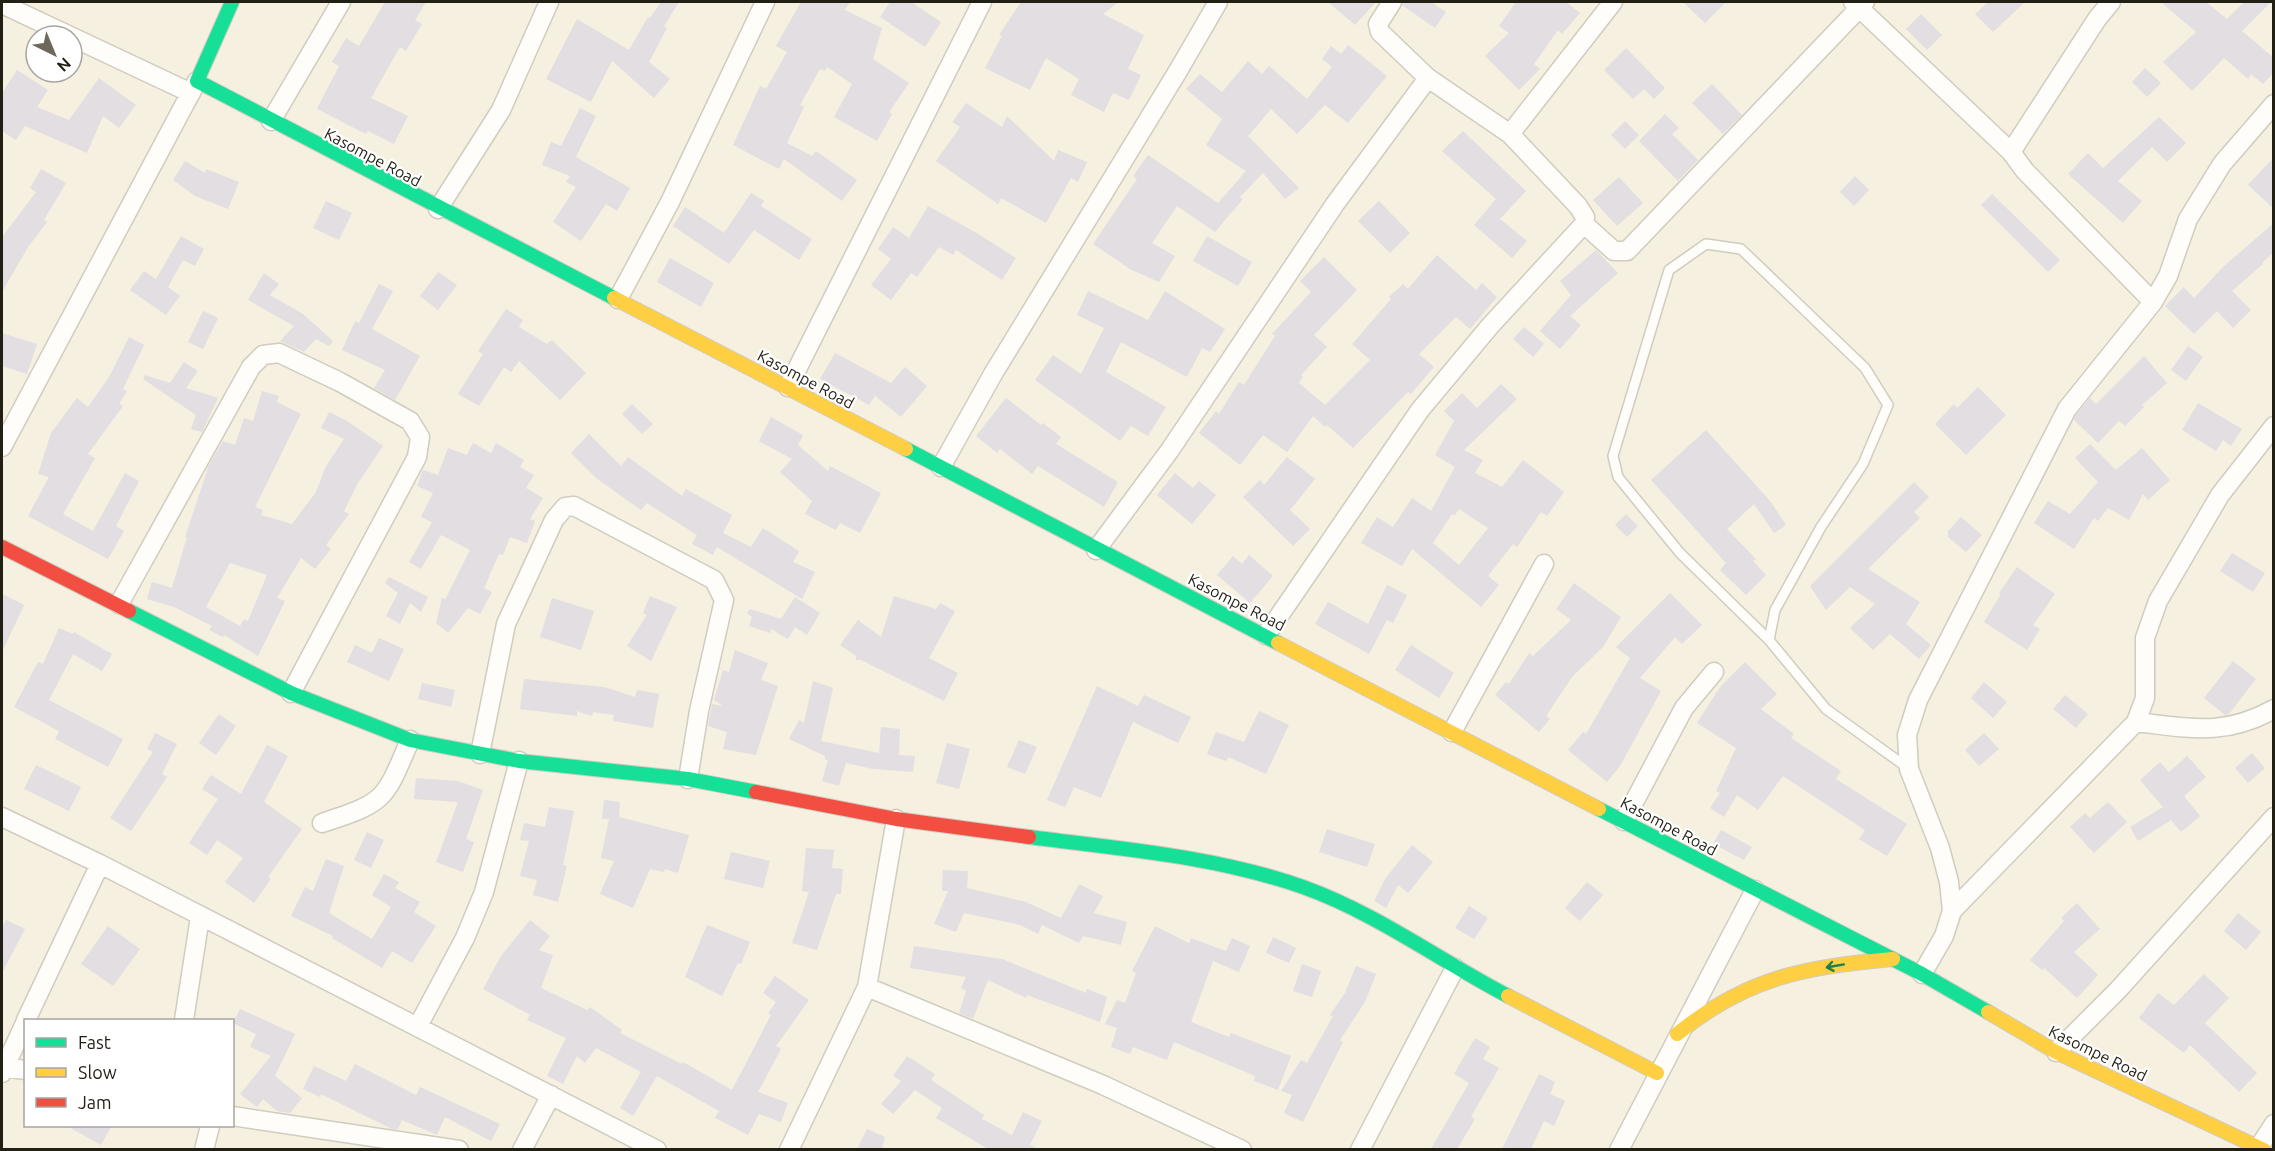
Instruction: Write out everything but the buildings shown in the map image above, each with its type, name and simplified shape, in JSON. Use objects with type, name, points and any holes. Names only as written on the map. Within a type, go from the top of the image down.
[{"type":"street","points":[[2,447],[194,87],[232,2]]},
{"type":"street","points":[[271,122],[340,2]]},
{"type":"street","points":[[438,209],[501,110],[549,2]]},
{"type":"street","points":[[618,299],[675,193],[765,2]]},
{"type":"street","points":[[788,387],[982,2]]},
{"type":"street","points":[[941,467],[993,374],[1173,81],[1218,2]]},
{"type":"street","points":[[1266,635],[1420,410],[1490,326],[1584,224],[1585,217],[1578,206],[1510,134],[1428,78],[1380,32],[1378,24],[1392,2]]},
{"type":"street","points":[[1510,134],[1613,2]]},
{"type":"street","points":[[2010,152],[2097,19],[2111,2]]},
{"type":"street","points":[[2,4],[45,24]]},
{"type":"street","points":[[1584,224],[1614,251],[1627,251],[1859,4],[2010,152],[2025,171],[2152,302]]},
{"type":"street","points":[[84,41],[194,87]]},
{"type":"street","points":[[1096,550],[1170,450],[1335,204],[1428,78]]},
{"type":"street","name":"Kasompe Road","points":[[194,87],[271,122],[618,299],[1096,550],[1266,635],[1755,890],[1922,974],[2056,1052],[2261,1148]]},
{"type":"street","points":[[1922,974],[1944,936],[1952,911],[1949,882],[1940,848],[1910,769],[1907,735],[1918,700],[1969,598],[2010,525],[2067,409],[2152,302],[2168,276],[2188,219],[2222,164],[2274,104]]},
{"type":"street","points":[[119,604],[251,367],[262,355],[279,353],[340,382],[410,421],[420,437],[417,457],[291,693]]},
{"type":"street","points":[[1952,911],[2136,722],[2145,698],[2145,638],[2158,601],[2220,495],[2274,426]]},
{"type":"street","points":[[480,754],[506,624],[554,519],[565,507],[574,506],[714,580],[721,591],[724,600],[699,711],[688,779]]},
{"type":"street","points":[[2,547],[119,604],[291,693],[410,741],[519,761],[688,779],[896,819],[1174,856],[1243,868],[1304,887],[1375,918],[1455,968],[1657,1073]]},
{"type":"street","points":[[1452,732],[1544,564]]},
{"type":"street","points":[[1624,821],[1684,708],[1714,672]]},
{"type":"street","points":[[2136,722],[2210,730],[2251,722],[2274,709]]},
{"type":"street","points":[[322,823],[364,809],[380,799],[390,787],[410,741]]},
{"type":"street","points":[[418,1026],[465,938],[484,892],[519,761]]},
{"type":"street","points":[[2,817],[100,864],[657,1149]]},
{"type":"street","points":[[2056,1052],[2118,990],[2274,817]]},
{"type":"street","points":[[789,1149],[867,987],[896,819]]},
{"type":"street","points":[[27,1019],[100,864]]},
{"type":"street","points":[[1619,1149],[1677,1034],[1755,890]]},
{"type":"street","points":[[184,1019],[200,917]]},
{"type":"street","points":[[1677,1034],[1703,1013],[1731,995],[1763,983],[1840,964],[1893,959]]},
{"type":"street","points":[[1360,1149],[1455,968]]},
{"type":"street","points":[[867,987],[1103,1085],[1242,1149]]},
{"type":"street","points":[[24,1025],[2,1070],[24,1070]]},
{"type":"street","points":[[522,1149],[551,1095]]},
{"type":"street","points":[[234,1116],[459,1149]]},
{"type":"street","points":[[2261,1148],[2274,1124]]},
{"type":"street","points":[[204,1149],[210,1127]]},
{"type":"lane","points":[[1769,640],[1775,610],[1821,527],[1863,464],[1888,405],[1865,368],[1741,249],[1706,244],[1669,270],[1612,456],[1618,477],[1680,553],[1769,640],[1826,709],[1910,769]]},
{"type":"traffic: fast","points":[[232,2],[197,81],[614,298]]},
{"type":"traffic: fast","points":[[906,449],[1278,643]]},
{"type":"traffic: fast","points":[[129,611],[291,693],[410,740],[519,761],[688,779],[756,792]]},
{"type":"traffic: fast","points":[[1599,809],[1922,974],[1988,1012]]},
{"type":"traffic: fast","points":[[1029,837],[1168,855],[1270,876],[1330,898],[1382,923],[1508,996]]},
{"type":"traffic: slow","points":[[614,298],[906,449]]},
{"type":"traffic: slow","points":[[1278,643],[1599,809]]},
{"type":"traffic: slow","points":[[1677,1034],[1728,999],[1778,978],[1832,966],[1893,959]]},
{"type":"traffic: slow","points":[[1508,996],[1657,1073]]},
{"type":"traffic: slow","points":[[1988,1012],[2056,1052],[2264,1150]]},
{"type":"traffic: jam","points":[[2,547],[129,611]]},
{"type":"traffic: jam","points":[[756,792],[896,819],[1029,837]]}]
